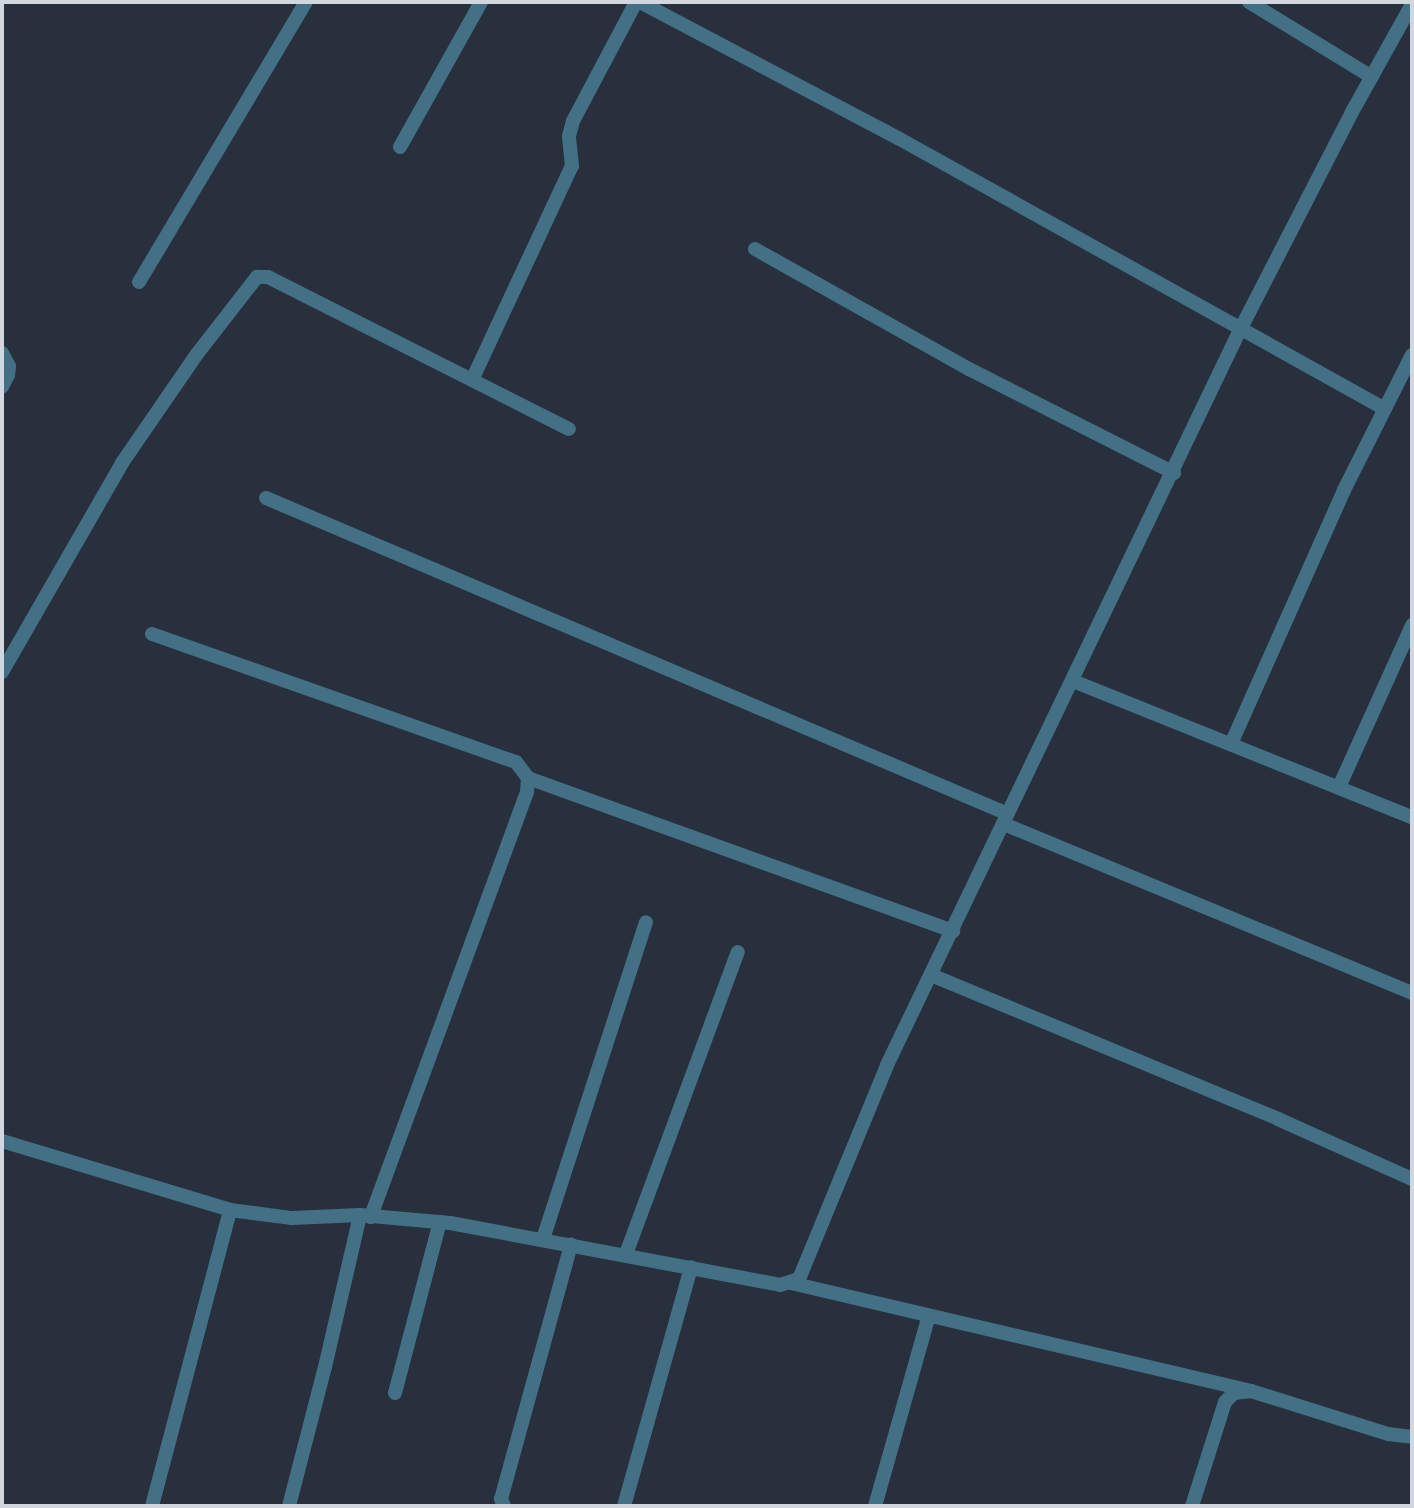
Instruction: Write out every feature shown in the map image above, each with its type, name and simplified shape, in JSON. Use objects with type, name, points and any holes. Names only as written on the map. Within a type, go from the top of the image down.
[{"type":"street","points":[[139,282],[306,2]]},
{"type":"street","points":[[400,146],[481,2]]},
{"type":"street","points":[[472,380],[572,166],[569,136],[573,121],[638,2],[898,138],[1385,409]]},
{"type":"street","points":[[1249,2],[1372,77]]},
{"type":"street","points":[[791,1283],[799,1279],[887,1065],[1174,473],[1240,330],[1412,4]]},
{"type":"street","points":[[755,248],[969,369],[1174,473]]},
{"type":"street","points":[[2,673],[122,463],[197,354],[257,277],[268,277],[569,429]]},
{"type":"street","points":[[2,353],[9,366],[2,387]]},
{"type":"street","points":[[1231,744],[1344,490],[1412,355]]},
{"type":"street","points":[[266,498],[1412,993]]},
{"type":"street","points":[[1339,788],[1412,625]]},
{"type":"street","points":[[152,634],[516,762],[528,778],[953,931]]},
{"type":"street","points":[[1073,681],[1412,817]]},
{"type":"street","points":[[289,1506],[366,1216],[527,792],[528,778]]},
{"type":"street","points":[[543,1239],[646,922]]},
{"type":"street","points":[[626,1254],[738,952]]},
{"type":"street","points":[[931,975],[1278,1119],[1412,1179]]},
{"type":"street","points":[[2,1141],[230,1210],[292,1218],[366,1216],[440,1222],[780,1284],[791,1283],[1251,1391],[1388,1434],[1412,1437]]},
{"type":"street","points":[[152,1506],[230,1210]]},
{"type":"street","points":[[395,1393],[440,1222]]},
{"type":"street","points":[[504,1506],[500,1499],[571,1244]]},
{"type":"street","points":[[624,1506],[691,1267]]},
{"type":"street","points":[[875,1506],[929,1315]]},
{"type":"street","points":[[1192,1506],[1225,1402],[1234,1393],[1251,1391]]}]
